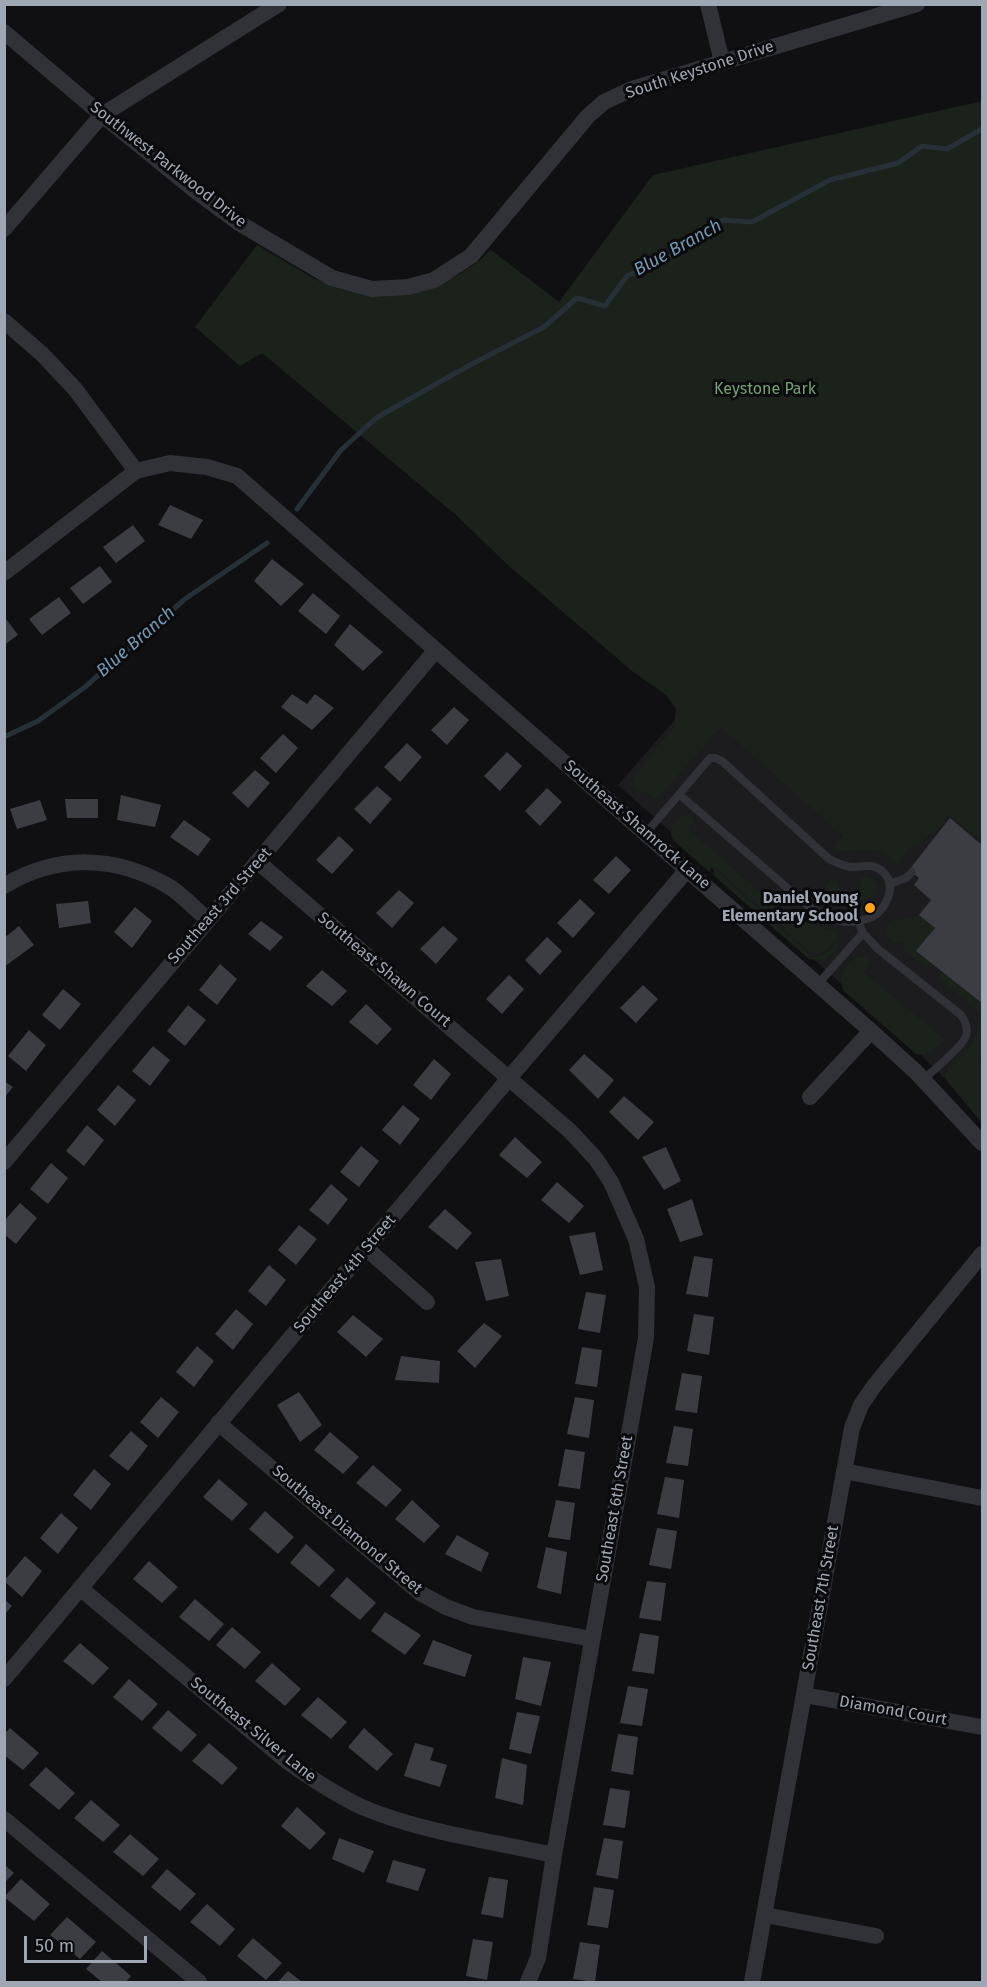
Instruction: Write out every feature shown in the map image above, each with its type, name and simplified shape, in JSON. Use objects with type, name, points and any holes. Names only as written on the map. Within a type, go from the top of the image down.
[{"type":"street","points":[[4,229],[102,115],[256,11],[279,4]]},
{"type":"street","points":[[708,4],[722,62]]},
{"type":"street","name":"South Keystone Drive","points":[[498,223],[588,116],[604,102],[632,89],[917,4]]},
{"type":"street","name":"Southwest Parkwood Drive","points":[[4,32],[199,194],[239,223],[332,278],[372,289],[408,287],[434,280],[471,256],[498,223]]},
{"type":"street","points":[[4,321],[42,354],[75,389],[136,471],[4,573]]},
{"type":"street","name":"Southeast Shamrock Lane","points":[[136,471],[170,463],[207,467],[237,476],[871,1031],[923,1080],[982,1143]]},
{"type":"street","name":"Southeast 3rd Street","points":[[4,1162],[436,650]]},
{"type":"street","points":[[4,886],[24,874],[46,868],[70,862],[99,862],[139,872],[170,887],[207,919]]},
{"type":"street","name":"Southeast Shawn Court","points":[[258,862],[510,1077]]},
{"type":"street","name":"Southeast 4th Street","points":[[4,1679],[687,870]]},
{"type":"street","points":[[810,1097],[871,1031]]},
{"type":"street","name":"Southeast 6th Street","points":[[510,1077],[570,1131],[596,1159],[622,1206],[636,1239],[647,1287],[646,1338],[554,1854],[538,1958],[528,1983]]},
{"type":"street","points":[[367,1249],[428,1302]]},
{"type":"street","name":"Southeast 7th Street","points":[[753,1983],[852,1428],[861,1405],[873,1386],[982,1254]]},
{"type":"street","name":"Southeast Diamond Street","points":[[218,1423],[420,1593],[446,1608],[473,1617],[592,1639]]},
{"type":"street","points":[[844,1470],[982,1498]]},
{"type":"street","name":"Southeast Silver Lane","points":[[80,1588],[288,1762],[323,1786],[363,1807],[410,1824],[554,1854]]},
{"type":"street","name":"Diamond Court","points":[[804,1695],[982,1727]]},
{"type":"street","points":[[4,1819],[199,1983]]},
{"type":"street","points":[[765,1915],[876,1936]]},
{"type":"lane","points":[[646,832],[710,758],[715,758],[722,761],[829,859],[842,866],[867,864],[885,874],[889,884],[888,898],[872,917],[841,922],[830,919],[807,905],[680,795]]},
{"type":"lane","points":[[889,884],[906,878],[912,872]]},
{"type":"lane","points":[[858,921],[863,933],[878,949],[966,1021],[967,1030],[962,1043],[923,1080]]},
{"type":"lane","points":[[818,984],[863,933]]},
{"type":"shaded area","name":"Daniel Young Elementary School","points":[[686,707],[982,788],[982,1123],[945,1079],[919,1053],[618,785]]},
{"type":"green space","name":"Keystone Park","points":[[982,101],[982,841],[949,815],[932,835],[927,835],[919,844],[909,847],[897,864],[884,853],[870,849],[838,852],[835,846],[843,836],[721,727],[656,799],[634,787],[632,779],[674,727],[676,709],[666,695],[632,671],[509,566],[456,515],[262,353],[240,366],[195,327],[257,245],[313,278],[335,287],[456,276],[491,250],[559,302],[653,175]]},
{"type":"green space","points":[[686,815],[694,819],[694,823],[688,829],[799,927],[808,919],[819,927],[836,931],[838,935],[828,950],[817,954],[807,950],[713,865],[709,872],[674,841],[671,829],[678,819]]},
{"type":"green space","points":[[715,870],[809,954],[823,956],[839,942],[836,950],[824,960],[809,959],[712,874]]},
{"type":"green space","points":[[864,876],[872,879],[876,884],[877,893],[874,898],[834,907],[824,902],[823,900],[830,892],[825,887],[832,880],[838,881],[841,893],[861,889],[860,880]]},
{"type":"green space","points":[[919,915],[935,928],[916,951],[930,963],[926,968],[904,950],[904,942],[896,943],[888,937],[885,931],[893,920]]},
{"type":"green space","points":[[857,957],[866,957],[871,961],[864,973],[945,1040],[928,1053],[916,1054],[844,991],[843,972],[848,964]]},
{"type":"green space","points":[[943,971],[982,1003],[982,1014],[938,977]]},
{"type":"green space","points":[[978,1016],[982,1019],[982,1056],[978,1061],[982,1065],[982,1123],[945,1077],[949,1068],[974,1038]]},
{"type":"building","points":[[170,505],[203,520],[191,539],[158,525]]},
{"type":"building","points":[[133,525],[145,541],[116,563],[103,547]]},
{"type":"building","points":[[272,559],[304,584],[281,606],[254,581]]},
{"type":"building","points":[[100,566],[112,582],[83,604],[70,588]]},
{"type":"building","points":[[313,593],[340,616],[326,634],[298,611]]},
{"type":"building","points":[[59,597],[71,613],[42,635],[29,619]]},
{"type":"building","points":[[6,619],[18,635],[4,645],[4,620]]},
{"type":"building","points":[[350,624],[383,652],[363,671],[334,645]]},
{"type":"building","points":[[292,694],[307,704],[315,694],[334,708],[312,730],[281,707]]},
{"type":"building","points":[[454,707],[469,720],[447,745],[431,730]]},
{"type":"building","points":[[283,734],[298,748],[276,773],[260,758]]},
{"type":"building","points":[[407,743],[422,757],[400,782],[384,767]]},
{"type":"building","points":[[507,752],[522,766],[500,791],[484,776]]},
{"type":"building","points":[[255,770],[270,783],[248,808],[232,793]]},
{"type":"building","points":[[377,786],[392,799],[370,824],[354,809]]},
{"type":"building","points":[[547,788],[562,802],[540,826],[525,811]]},
{"type":"building","points":[[121,795],[161,805],[155,827],[117,820]]},
{"type":"building","points":[[65,799],[98,799],[98,818],[67,818]]},
{"type":"building","points":[[40,800],[47,820],[17,829],[10,809]]},
{"type":"building","points":[[950,818],[982,845],[982,1003],[916,951],[935,928],[919,915],[931,900],[914,885],[919,878],[909,870]]},
{"type":"building","points":[[184,820],[211,839],[198,856],[170,837]]},
{"type":"building","points":[[339,836],[354,850],[332,874],[316,860]]},
{"type":"building","points":[[616,856],[631,870],[609,894],[593,880]]},
{"type":"building","points":[[399,890],[414,903],[392,928],[376,913]]},
{"type":"building","points":[[580,899],[595,913],[573,938],[557,923]]},
{"type":"building","points":[[88,901],[91,923],[59,928],[56,904]]},
{"type":"building","points":[[135,907],[152,921],[132,948],[114,932]]},
{"type":"building","points":[[261,921],[283,937],[270,951],[248,934]]},
{"type":"building","points":[[19,926],[34,945],[4,967],[4,938]]},
{"type":"building","points":[[443,926],[458,939],[436,964],[420,949]]},
{"type":"building","points":[[547,937],[562,951],[540,975],[525,960]]},
{"type":"building","points":[[220,964],[237,979],[217,1005],[199,990]]},
{"type":"building","points":[[322,970],[347,991],[332,1006],[306,986]]},
{"type":"building","points":[[509,975],[524,989],[502,1014],[486,999]]},
{"type":"building","points":[[643,985],[658,999],[636,1023],[620,1008]]},
{"type":"building","points":[[63,989],[81,1004],[60,1030],[42,1015]]},
{"type":"building","points":[[366,1004],[392,1029],[377,1045],[349,1022]]},
{"type":"building","points":[[188,1005],[206,1020],[185,1046],[167,1031]]},
{"type":"building","points":[[29,1030],[46,1045],[26,1071],[8,1056]]},
{"type":"building","points":[[153,1046],[170,1060],[150,1086],[132,1071]]},
{"type":"building","points":[[584,1054],[614,1080],[598,1099],[569,1070]]},
{"type":"building","points":[[434,1059],[451,1074],[431,1100],[413,1085]]},
{"type":"building","points":[[4,1081],[13,1087],[4,1098]]},
{"type":"building","points":[[118,1085],[136,1100],[115,1126],[97,1110]]},
{"type":"building","points":[[624,1096],[654,1122],[638,1140],[609,1112]]},
{"type":"building","points":[[403,1105],[420,1119],[400,1145],[382,1130]]},
{"type":"building","points":[[87,1125],[104,1140],[84,1166],[66,1151]]},
{"type":"building","points":[[515,1137],[542,1162],[527,1178],[499,1155]]},
{"type":"building","points":[[361,1146],[379,1161],[359,1187],[340,1172]]},
{"type":"building","points":[[666,1147],[681,1181],[664,1190],[642,1157]]},
{"type":"building","points":[[51,1163],[68,1178],[48,1204],[30,1189]]},
{"type":"building","points":[[557,1182],[584,1206],[569,1223],[541,1200]]},
{"type":"building","points":[[331,1184],[348,1199],[328,1225],[309,1210]]},
{"type":"building","points":[[692,1199],[703,1235],[680,1242],[667,1209]]},
{"type":"building","points":[[20,1203],[37,1218],[16,1244],[4,1234],[4,1221]]},
{"type":"building","points":[[445,1209],[472,1233],[457,1250],[428,1227]]},
{"type":"building","points":[[299,1225],[317,1239],[296,1265],[278,1250]]},
{"type":"building","points":[[595,1232],[603,1270],[580,1275],[569,1236]]},
{"type":"building","points":[[694,1256],[713,1259],[708,1297],[686,1294]]},
{"type":"building","points":[[501,1259],[509,1296],[486,1301],[475,1262]]},
{"type":"building","points":[[269,1265],[286,1280],[266,1306],[248,1291]]},
{"type":"building","points":[[586,1292],[606,1295],[600,1333],[578,1329]]},
{"type":"building","points":[[236,1309],[253,1324],[233,1350],[215,1334]]},
{"type":"building","points":[[694,1314],[714,1317],[709,1355],[687,1351]]},
{"type":"building","points":[[353,1315],[383,1339],[366,1357],[337,1332]]},
{"type":"building","points":[[484,1323],[502,1336],[475,1368],[457,1351]]},
{"type":"building","points":[[197,1346],[214,1361],[194,1387],[176,1372]]},
{"type":"building","points":[[582,1347],[602,1350],[597,1387],[575,1384]]},
{"type":"building","points":[[401,1356],[440,1361],[439,1383],[395,1380]]},
{"type":"building","points":[[682,1373],[702,1376],[697,1413],[675,1410]]},
{"type":"building","points":[[299,1392],[322,1425],[300,1442],[277,1405]]},
{"type":"building","points":[[161,1397],[179,1412],[158,1438],[140,1422]]},
{"type":"building","points":[[575,1397],[594,1400],[589,1438],[567,1434]]},
{"type":"building","points":[[674,1426],[693,1429],[688,1466],[666,1463]]},
{"type":"building","points":[[131,1431],[148,1446],[128,1471],[109,1456]]},
{"type":"building","points":[[330,1432],[359,1457],[343,1474],[314,1450]]},
{"type":"building","points":[[565,1449],[585,1452],[580,1489],[558,1486]]},
{"type":"building","points":[[373,1465],[402,1490],[386,1507],[356,1483]]},
{"type":"building","points":[[94,1469],[111,1484],[91,1510],[73,1495]]},
{"type":"building","points":[[665,1477],[684,1480],[679,1518],[657,1514]]},
{"type":"building","points":[[219,1479],[248,1504],[232,1521],[203,1497]]},
{"type":"building","points":[[412,1500],[440,1526],[424,1543],[395,1519]]},
{"type":"building","points":[[556,1500],[575,1503],[570,1540],[548,1537]]},
{"type":"building","points":[[265,1511],[294,1537],[278,1554],[249,1529]]},
{"type":"building","points":[[61,1513],[78,1528],[58,1554],[40,1538]]},
{"type":"building","points":[[657,1528],[677,1531],[671,1569],[649,1565]]},
{"type":"building","points":[[457,1535],[489,1553],[481,1572],[445,1554]]},
{"type":"building","points":[[306,1544],[335,1570],[319,1587],[290,1563]]},
{"type":"building","points":[[546,1547],[567,1552],[561,1594],[537,1588]]},
{"type":"building","points":[[25,1556],[42,1571],[22,1597],[4,1581]]},
{"type":"building","points":[[149,1561],[178,1587],[162,1603],[133,1579]]},
{"type":"building","points":[[347,1577],[376,1603],[360,1620],[330,1596]]},
{"type":"building","points":[[647,1581],[666,1583],[661,1621],[639,1618]]},
{"type":"building","points":[[4,1599],[12,1606],[4,1615]]},
{"type":"building","points":[[195,1599],[224,1624],[209,1641],[179,1617]]},
{"type":"building","points":[[385,1612],[421,1635],[405,1655],[371,1631]]},
{"type":"building","points":[[232,1627],[261,1652],[245,1669],[216,1645]]},
{"type":"building","points":[[640,1633],[659,1636],[654,1674],[632,1671]]},
{"type":"building","points":[[433,1640],[472,1655],[465,1677],[423,1664]]},
{"type":"building","points":[[80,1643],[109,1668],[93,1685],[63,1661]]},
{"type":"building","points":[[523,1657],[551,1662],[541,1706],[515,1699]]},
{"type":"building","points":[[272,1663],[301,1689],[285,1706],[255,1681]]},
{"type":"building","points":[[129,1679],[158,1704],[142,1721],[113,1697]]},
{"type":"building","points":[[628,1686],[648,1689],[642,1726],[620,1723]]},
{"type":"building","points":[[318,1697],[347,1722],[331,1739],[301,1715]]},
{"type":"building","points":[[168,1710],[197,1735],[181,1752],[152,1728]]},
{"type":"building","points":[[517,1712],[540,1716],[531,1754],[509,1749]]},
{"type":"building","points":[[10,1728],[39,1753],[23,1770],[4,1755],[4,1734]]},
{"type":"building","points":[[364,1728],[393,1754],[377,1771],[348,1747]]},
{"type":"building","points":[[618,1734],[638,1737],[633,1775],[611,1771]]},
{"type":"building","points":[[209,1743],[238,1768],[222,1785],[192,1761]]},
{"type":"building","points":[[415,1743],[434,1748],[430,1760],[447,1765],[440,1787],[404,1776]]},
{"type":"building","points":[[502,1758],[527,1765],[523,1805],[495,1798]]},
{"type":"building","points":[[46,1767],[75,1793],[59,1810],[29,1785]]},
{"type":"building","points":[[610,1788],[630,1791],[625,1828],[603,1825]]},
{"type":"building","points":[[91,1800],[120,1825],[103,1842],[74,1818]]},
{"type":"building","points":[[297,1807],[326,1833],[310,1850],[281,1826]]},
{"type":"building","points":[[130,1834],[159,1859],[143,1876],[113,1852]]},
{"type":"building","points":[[339,1838],[374,1851],[364,1873],[332,1859]]},
{"type":"building","points":[[604,1838],[623,1841],[618,1879],[596,1875]]},
{"type":"building","points":[[393,1860],[426,1869],[418,1891],[386,1882]]},
{"type":"building","points":[[4,1864],[14,1873],[4,1883]]},
{"type":"building","points":[[167,1869],[196,1894],[180,1911],[151,1887]]},
{"type":"building","points":[[489,1877],[508,1880],[503,1918],[481,1914]]},
{"type":"building","points":[[21,1879],[50,1904],[34,1921],[4,1897]]},
{"type":"building","points":[[594,1887],[614,1890],[608,1928],[587,1925]]},
{"type":"building","points":[[207,1904],[235,1929],[220,1946],[190,1922]]},
{"type":"building","points":[[67,1917],[96,1942],[80,1959],[50,1935]]},
{"type":"building","points":[[253,1938],[282,1963],[266,1980],[237,1956]]},
{"type":"building","points":[[473,1939],[493,1942],[487,1980],[466,1976]]},
{"type":"building","points":[[580,1942],[600,1945],[595,1982],[573,1979]]},
{"type":"building","points":[[102,1951],[131,1976],[126,1982],[102,1982],[86,1969]]},
{"type":"building","points":[[288,1971],[302,1982],[278,1982]]},
{"type":"waterway","name":"Blue Branch","points":[[297,509],[341,450],[376,418],[468,366],[544,327],[577,298],[605,306],[627,276],[670,256],[723,220],[752,222],[830,180],[898,163],[922,146],[947,149],[982,129]]},
{"type":"waterway","name":"Blue Branch","points":[[4,737],[38,721],[85,687],[185,599],[267,543]]},
{"type":"place","name":"Daniel Young Elementary School","points":[[870,908]]}]
